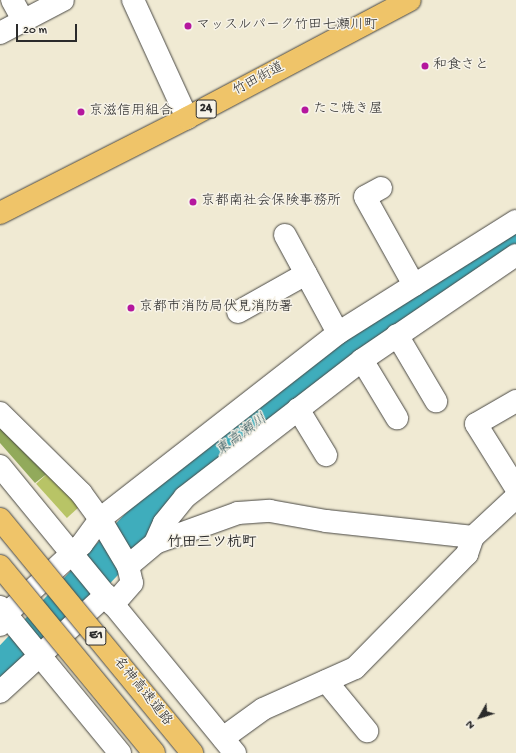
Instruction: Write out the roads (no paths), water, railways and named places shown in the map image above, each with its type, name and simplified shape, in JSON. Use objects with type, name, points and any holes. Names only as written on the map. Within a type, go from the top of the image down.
[{"type":"highway","name":"竹田街道","points":[[0,213],[187,118],[410,0]]},
{"type":"highway","name":"名神高速道路","points":[[0,519],[192,753]]},
{"type":"highway","name":"E1","points":[[0,566],[154,753]]},
{"type":"street","points":[[12,0],[24,22]]},
{"type":"street","points":[[0,33],[24,22],[63,0]]},
{"type":"street","points":[[133,0],[187,118]]},
{"type":"street","points":[[381,188],[366,197],[414,284]]},
{"type":"street","points":[[120,753],[38,653],[6,618],[72,554],[256,398],[338,333],[516,221]]},
{"type":"street","points":[[285,235],[338,333]]},
{"type":"street","points":[[155,543],[164,523],[184,497],[362,360],[516,255]]},
{"type":"street","points":[[238,312],[306,274]]},
{"type":"street","points":[[397,335],[436,401]]},
{"type":"street","points":[[362,360],[397,418]]},
{"type":"street","points":[[256,398],[277,426]]},
{"type":"street","points":[[516,401],[476,424],[516,488]]},
{"type":"street","points":[[298,409],[326,455]]},
{"type":"street","points":[[0,413],[81,493],[104,527],[126,564],[132,583],[38,653],[0,692]]},
{"type":"street","points":[[0,466],[229,746],[263,709],[355,668],[467,554],[473,537],[516,497]]},
{"type":"street","points":[[126,564],[155,543],[238,513],[270,512],[326,521],[473,537]]},
{"type":"street","points":[[326,681],[367,731]]},
{"type":"waterway","name":"東高瀬川","points":[[0,671],[174,488],[357,348],[516,239]]},
{"type":"place","name":"マッスルパーク竹田七瀬川町","points":[[188,26]]},
{"type":"place","name":"和食さと","points":[[425,66]]},
{"type":"place","name":"たこ焼き屋","points":[[305,110]]},
{"type":"place","name":"京滋信用組合","points":[[81,112]]},
{"type":"place","name":"京都南社会保険事務所","points":[[193,202]]},
{"type":"place","name":"京都市消防局伏見消防署","points":[[131,308]]},
{"type":"district","name":"竹田三ツ杭町","points":[[212,544]]}]
